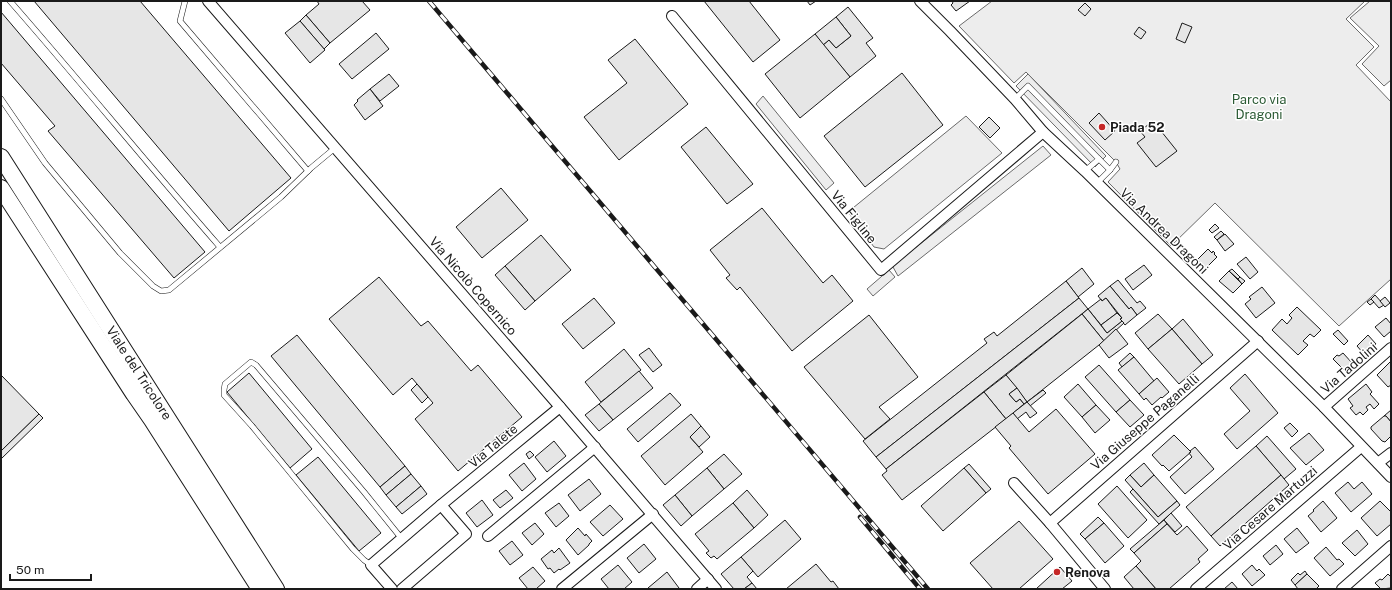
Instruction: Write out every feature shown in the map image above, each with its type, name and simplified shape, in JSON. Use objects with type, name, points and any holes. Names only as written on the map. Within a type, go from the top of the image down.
[{"type":"highway","name":"Viale del Tricolore","points":[[1,157],[140,390]]},
{"type":"highway","name":"Viale del Tricolore","points":[[1,188],[276,589]]},
{"type":"highway","name":"Viale del Tricolore","points":[[158,416],[260,589]]},
{"type":"street","name":"Via Nicolò Copernico","points":[[208,1],[716,589]]},
{"type":"street","name":"Via Andrea Dragoni","points":[[920,1],[1015,99],[1043,132],[1258,341],[1391,477]]},
{"type":"street","name":"Via Figline","points":[[672,16],[881,270],[1043,132]]},
{"type":"street","name":"Via Giuseppe Paganelli","points":[[1050,523],[1258,341]]},
{"type":"street","name":"Via Tadolini","points":[[1324,407],[1391,348]]},
{"type":"street","name":"Via Talete","points":[[371,565],[560,407]]},
{"type":"street","name":"Via Cesare Martuzzi","points":[[1196,589],[1361,447]]},
{"type":"street","points":[[488,536],[595,448]]},
{"type":"street","points":[[1378,464],[1391,453]]},
{"type":"street","points":[[1014,483],[1050,523],[1105,589]]},
{"type":"street","points":[[402,589],[466,534],[441,505]]},
{"type":"street","points":[[562,589],[652,514]]},
{"type":"street","points":[[1342,589],[1391,546]]},
{"type":"street","points":[[371,565],[392,589]]},
{"type":"street","points":[[697,589],[708,579]]},
{"type":"lane","points":[[10,1],[60,58],[166,186],[220,247]]},
{"type":"lane","points":[[185,1],[180,21],[308,171]]},
{"type":"lane","points":[[1015,99],[1028,86],[1110,170]]},
{"type":"lane","points":[[1,99],[45,164],[120,253],[153,286],[161,291],[169,290],[281,197],[308,171],[336,148]]},
{"type":"lane","points":[[1085,172],[1099,159]]},
{"type":"lane","points":[[1097,183],[1116,162]]},
{"type":"lane","points":[[371,565],[353,549],[252,426],[224,395],[225,384],[251,362],[256,365],[402,539]]},
{"type":"shaded area","name":"Parco via Dragoni","points":[[992,1],[1365,1],[1346,19],[1374,47],[1356,65],[1391,102],[1391,279],[1339,326],[1215,203],[1171,246],[1108,182],[1120,169],[1116,162],[1026,72],[1014,83],[959,26]]},
{"type":"shaded area","points":[[1370,1],[1391,1],[1391,80],[1384,86],[1362,64],[1379,46],[1350,18]]},
{"type":"shaded area","points":[[1028,74],[1106,156],[1095,167],[1016,86]]},
{"type":"shaded area","points":[[763,96],[834,183],[826,190],[756,104]]},
{"type":"shaded area","points":[[966,116],[1002,153],[884,249],[874,247],[848,212]]},
{"type":"shaded area","points":[[1043,146],[1051,155],[898,276],[893,267],[895,264]]},
{"type":"shaded area","points":[[889,270],[895,277],[873,296],[867,289]]},
{"type":"building","points":[[34,1],[140,1],[291,178],[229,231]]},
{"type":"building","points":[[317,1],[362,1],[370,10],[330,43],[306,15],[319,4]]},
{"type":"building","points":[[704,1],[749,1],[780,40],[753,62]]},
{"type":"building","points":[[807,1],[816,1],[810,5]]},
{"type":"building","points":[[952,1],[970,1],[956,11],[951,5],[953,3]]},
{"type":"building","points":[[1085,3],[1091,9],[1085,16],[1078,10]]},
{"type":"building","points":[[848,7],[873,38],[866,43],[876,56],[850,77],[823,45],[829,40],[836,48],[851,36],[836,17]]},
{"type":"building","points":[[1,12],[205,252],[174,278],[48,131],[55,126],[1,63]]},
{"type":"building","points":[[306,15],[330,43],[324,49],[300,21]]},
{"type":"building","points":[[836,17],[851,36],[836,48],[829,40],[823,45],[815,34]]},
{"type":"building","points":[[300,21],[325,50],[310,63],[285,33]]},
{"type":"building","points":[[1182,23],[1192,27],[1185,43],[1176,39]]},
{"type":"building","points":[[1139,27],[1146,32],[1141,39],[1134,34]]},
{"type":"building","points":[[376,33],[389,49],[352,79],[339,64]]},
{"type":"building","points":[[815,34],[850,77],[800,118],[765,74]]},
{"type":"building","points":[[635,39],[688,104],[619,160],[584,117],[627,83],[608,60]]},
{"type":"building","points":[[902,73],[943,125],[865,187],[824,136]]},
{"type":"building","points":[[389,74],[399,86],[380,101],[370,89]]},
{"type":"building","points":[[370,89],[383,106],[365,120],[354,105],[358,101],[357,100]]},
{"type":"building","name":"Piada 52","points":[[1099,113],[1115,131],[1105,140],[1089,123]]},
{"type":"building","points":[[989,117],[1000,128],[990,138],[979,127]]},
{"type":"building","points":[[1153,121],[1177,151],[1156,167],[1137,143],[1145,137],[1140,131]]},
{"type":"building","points":[[706,127],[753,184],[727,204],[681,147]]},
{"type":"building","points":[[501,188],[528,220],[482,258],[456,227]]},
{"type":"building","points":[[762,208],[823,283],[832,275],[853,301],[792,351],[740,287],[737,290],[726,278],[730,275],[710,250]]},
{"type":"building","points":[[1215,224],[1219,228],[1212,233],[1209,230]]},
{"type":"building","points":[[1221,231],[1224,234],[1217,240],[1214,237]]},
{"type":"building","points":[[1225,234],[1234,244],[1225,251],[1217,240]]},
{"type":"building","points":[[541,235],[571,270],[535,301],[505,266]]},
{"type":"building","points":[[1208,249],[1212,253],[1213,251],[1217,257],[1206,268],[1197,260]]},
{"type":"building","points":[[1246,257],[1258,272],[1250,279],[1237,264]]},
{"type":"building","points":[[1144,265],[1152,275],[1133,290],[1125,279]]},
{"type":"building","points":[[505,266],[535,301],[525,310],[495,275]]},
{"type":"building","points":[[1082,268],[1094,284],[1078,297],[1066,281]]},
{"type":"building","points":[[1232,269],[1240,277],[1238,279],[1229,271]]},
{"type":"building","points":[[1229,271],[1242,284],[1233,293],[1219,281]]},
{"type":"building","points":[[379,277],[421,326],[428,321],[471,371],[478,365],[522,417],[458,471],[415,419],[433,403],[412,378],[393,395],[329,319]]},
{"type":"building","points":[[1240,277],[1245,281],[1242,284],[1238,279]]},
{"type":"building","points":[[1118,280],[1137,303],[1140,301],[1146,308],[1137,315],[1131,307],[1129,309],[1110,286]]},
{"type":"building","points":[[1066,281],[1079,298],[876,457],[863,441],[987,343],[984,339],[994,332],[997,336]]},
{"type":"building","points":[[1110,286],[1129,309],[1131,307],[1137,315],[1125,325],[1120,319],[1122,318],[1106,298],[1102,301],[1098,296]]},
{"type":"building","points":[[1262,287],[1275,303],[1256,318],[1245,304],[1251,299],[1249,297]]},
{"type":"building","points":[[1375,295],[1384,305],[1379,308],[1371,299]]},
{"type":"building","points":[[1385,297],[1390,303],[1385,307],[1380,301]]},
{"type":"building","points":[[594,298],[615,323],[583,349],[562,324]]},
{"type":"building","points":[[1079,298],[1088,309],[886,469],[876,457]]},
{"type":"building","points":[[1106,298],[1117,313],[1101,325],[1088,309],[1101,299],[1102,301]]},
{"type":"building","points":[[1371,299],[1374,302],[1370,305],[1367,302]]},
{"type":"building","points":[[1297,307],[1321,330],[1314,337],[1310,334],[1303,341],[1308,345],[1298,355],[1272,330],[1282,319],[1287,324],[1292,318],[1289,315]]},
{"type":"building","points":[[1088,309],[1107,333],[1122,321],[1124,323],[1104,341],[1082,314]]},
{"type":"building","points":[[1117,313],[1122,318],[1120,319],[1122,321],[1107,333],[1101,325]]},
{"type":"building","points":[[1082,314],[1104,341],[1027,402],[1006,375]]},
{"type":"building","points":[[1158,314],[1172,329],[1148,349],[1135,333]]},
{"type":"building","points":[[869,315],[918,377],[879,407],[890,419],[865,439],[804,367]]},
{"type":"building","points":[[1386,318],[1391,324],[1391,331],[1384,337],[1375,327]]},
{"type":"building","points":[[1183,319],[1213,355],[1202,364],[1172,329]]},
{"type":"building","points":[[1116,329],[1128,344],[1109,358],[1099,345]]},
{"type":"building","points":[[1172,329],[1202,364],[1179,384],[1148,349]]},
{"type":"building","points":[[1338,330],[1348,341],[1344,345],[1333,334]]},
{"type":"building","points":[[297,335],[405,466],[380,487],[271,356]]},
{"type":"building","points":[[1368,335],[1376,344],[1364,354],[1357,346]]},
{"type":"building","points":[[649,348],[662,365],[653,372],[639,355]]},
{"type":"building","points":[[624,349],[641,370],[601,402],[585,382]]},
{"type":"building","points":[[1130,353],[1134,357],[1122,367],[1119,363]]},
{"type":"building","points":[[1343,353],[1353,364],[1345,371],[1333,359],[1337,355],[1339,356]]},
{"type":"building","points":[[1134,357],[1154,381],[1139,394],[1118,370]]},
{"type":"building","points":[[1391,361],[1391,385],[1388,387],[1377,375]]},
{"type":"building","points":[[1099,365],[1130,400],[1116,412],[1085,377]]},
{"type":"building","points":[[639,371],[653,388],[613,420],[599,404]]},
{"type":"building","points":[[249,373],[312,449],[290,468],[227,392]]},
{"type":"building","points":[[1245,374],[1278,413],[1237,449],[1224,434],[1250,411],[1230,388]]},
{"type":"building","points":[[1,375],[39,414],[1,451]]},
{"type":"building","points":[[1006,375],[1017,388],[1009,394],[1016,402],[1020,399],[1024,404],[1006,419],[984,392]]},
{"type":"building","points":[[1157,378],[1169,392],[1152,405],[1146,398],[1144,400],[1139,394]]},
{"type":"building","points":[[417,384],[428,397],[422,403],[411,390]]},
{"type":"building","points":[[1078,384],[1096,405],[1082,417],[1064,397]]},
{"type":"building","points":[[1366,384],[1372,392],[1370,394],[1379,404],[1374,409],[1370,404],[1366,407],[1368,410],[1363,415],[1360,412],[1356,415],[1350,408],[1353,406],[1348,399]]},
{"type":"building","points":[[1017,388],[1027,402],[1024,404],[1020,399],[1016,402],[1009,394]]},
{"type":"building","points":[[1043,390],[1046,393],[1030,406],[1027,402]]},
{"type":"building","points":[[984,392],[1006,419],[902,500],[882,475],[887,471],[886,469]]},
{"type":"building","points":[[670,393],[681,405],[638,442],[627,429]]},
{"type":"building","points":[[1130,400],[1144,415],[1130,427],[1116,412]]},
{"type":"building","points":[[1027,402],[1037,413],[1030,418],[1026,412],[1017,419],[1013,413]]},
{"type":"building","points":[[599,404],[613,420],[599,431],[585,415]]},
{"type":"building","points":[[1096,405],[1110,420],[1095,433],[1082,417]]},
{"type":"building","points":[[1056,409],[1095,454],[1048,494],[1009,448],[1011,446],[995,427],[1013,413],[1029,432]]},
{"type":"building","points":[[1391,410],[1391,422],[1386,416],[1384,416]]},
{"type":"building","points":[[39,414],[43,418],[1,459],[1,451]]},
{"type":"building","points":[[691,414],[701,426],[690,437],[703,452],[665,485],[641,456]]},
{"type":"building","points":[[1386,416],[1391,422],[1391,436],[1385,442],[1382,441],[1371,429],[1371,427]]},
{"type":"building","points":[[1290,423],[1298,431],[1292,437],[1284,428]]},
{"type":"building","points":[[701,426],[710,437],[699,447],[690,437]]},
{"type":"building","points":[[1309,433],[1324,450],[1306,465],[1290,448]]},
{"type":"building","points":[[1174,435],[1191,452],[1169,471],[1152,455]]},
{"type":"building","points":[[1267,436],[1296,469],[1284,479],[1256,446]]},
{"type":"building","points":[[554,441],[566,456],[547,472],[535,457]]},
{"type":"building","points":[[1256,446],[1281,475],[1211,536],[1186,507]]},
{"type":"building","points":[[1195,447],[1214,469],[1185,494],[1170,477],[1192,457],[1189,453]]},
{"type":"building","points":[[530,451],[534,455],[529,459],[526,454]]},
{"type":"building","points":[[724,454],[742,474],[724,489],[707,468]]},
{"type":"building","points":[[318,457],[381,533],[359,551],[296,475]]},
{"type":"building","points":[[524,463],[536,479],[522,491],[509,475]]},
{"type":"building","points":[[1144,463],[1154,475],[1141,487],[1130,475]]},
{"type":"building","points":[[969,464],[991,489],[986,493],[964,468]]},
{"type":"building","points":[[405,466],[411,474],[386,495],[380,487]]},
{"type":"building","points":[[707,468],[724,489],[692,516],[675,495]]},
{"type":"building","points":[[964,468],[986,493],[943,531],[921,506]]},
{"type":"building","points":[[411,474],[421,486],[396,507],[386,495]]},
{"type":"building","points":[[1130,475],[1141,487],[1154,475],[1177,501],[1158,517],[1125,480]]},
{"type":"building","points":[[1281,475],[1289,485],[1220,546],[1211,536]]},
{"type":"building","points":[[589,479],[601,494],[580,511],[568,495]]},
{"type":"building","points":[[1348,482],[1354,489],[1362,482],[1372,494],[1351,512],[1335,493]]},
{"type":"building","points":[[421,486],[427,494],[402,514],[396,507]]},
{"type":"building","points":[[1117,486],[1147,520],[1128,538],[1098,504]]},
{"type":"building","points":[[1133,489],[1158,517],[1177,501],[1180,505],[1159,524],[1130,492]]},
{"type":"building","points":[[506,490],[513,498],[500,508],[493,500]]},
{"type":"building","points":[[747,490],[768,515],[754,528],[733,503]]},
{"type":"building","points":[[675,495],[692,516],[681,526],[663,505]]},
{"type":"building","points":[[482,500],[493,515],[477,527],[466,513]]},
{"type":"building","points":[[1323,501],[1337,518],[1321,532],[1308,516]]},
{"type":"building","points":[[1380,501],[1391,512],[1391,524],[1377,536],[1361,518]]},
{"type":"building","points":[[559,503],[569,516],[556,527],[545,513]]},
{"type":"building","points":[[733,503],[754,528],[717,559],[714,556],[711,558],[706,553],[709,551],[695,534]]},
{"type":"building","points":[[610,505],[623,519],[603,536],[590,522]]},
{"type":"building","points":[[1171,513],[1182,526],[1175,532],[1164,520]]},
{"type":"building","points":[[1098,517],[1104,523],[1085,539],[1080,534]]},
{"type":"building","points":[[785,520],[801,539],[758,577],[741,557]]},
{"type":"building","points":[[1164,520],[1167,524],[1134,553],[1130,549]]},
{"type":"building","points":[[1019,521],[1053,559],[1019,589],[993,589],[970,563]]},
{"type":"building","points":[[535,523],[544,534],[532,545],[522,533]]},
{"type":"building","points":[[1104,523],[1124,546],[1105,563],[1085,539]]},
{"type":"building","points":[[1167,524],[1177,535],[1187,526],[1208,550],[1198,559],[1200,562],[1169,589],[1156,589],[1136,566],[1141,561],[1134,553]]},
{"type":"building","points":[[578,528],[592,541],[578,555],[566,540]]},
{"type":"building","points":[[1297,528],[1309,543],[1296,553],[1284,539]]},
{"type":"building","points":[[1357,530],[1368,544],[1355,556],[1342,543]]},
{"type":"building","points":[[512,541],[523,555],[510,565],[499,551]]},
{"type":"building","points":[[644,544],[656,559],[639,573],[627,558]]},
{"type":"building","points":[[1276,545],[1283,554],[1270,565],[1263,556]]},
{"type":"building","points":[[1326,547],[1337,560],[1339,559],[1344,564],[1330,576],[1314,558]]},
{"type":"building","points":[[559,548],[570,563],[554,573],[550,568],[548,569],[541,559],[552,550],[554,553]]},
{"type":"building","points":[[741,557],[753,571],[747,577],[752,583],[744,589],[734,589],[721,574]]},
{"type":"building","points":[[816,564],[839,589],[786,589]]},
{"type":"building","points":[[618,565],[632,582],[624,589],[609,589],[601,579]]},
{"type":"building","points":[[1252,565],[1257,571],[1259,569],[1265,575],[1252,586],[1242,574]]},
{"type":"building","points":[[1136,566],[1156,589],[1134,589],[1124,577]]},
{"type":"building","points":[[533,567],[545,581],[536,589],[528,589],[519,578]]},
{"type":"building","points":[[1060,567],[1072,581],[1062,589],[1036,589]]},
{"type":"building","points":[[1305,571],[1307,574],[1295,585],[1291,580],[1298,573],[1300,575]]},
{"type":"building","points":[[667,572],[679,588],[648,588]]},
{"type":"building","points":[[1307,574],[1319,586],[1316,589],[1298,589],[1295,585]]},
{"type":"building","points":[[1388,574],[1391,577],[1391,588],[1381,589],[1375,583],[1380,579],[1382,580]]},
{"type":"building","points":[[1232,582],[1238,589],[1224,589]]},
{"type":"building","points":[[752,583],[757,589],[744,589]]},
{"type":"railway","points":[[429,1],[928,589]]},
{"type":"railway","points":[[860,517],[920,589]]},
{"type":"place","name":"Piada 52","points":[[1102,127]]},
{"type":"place","name":"Renova","points":[[1057,572]]}]
